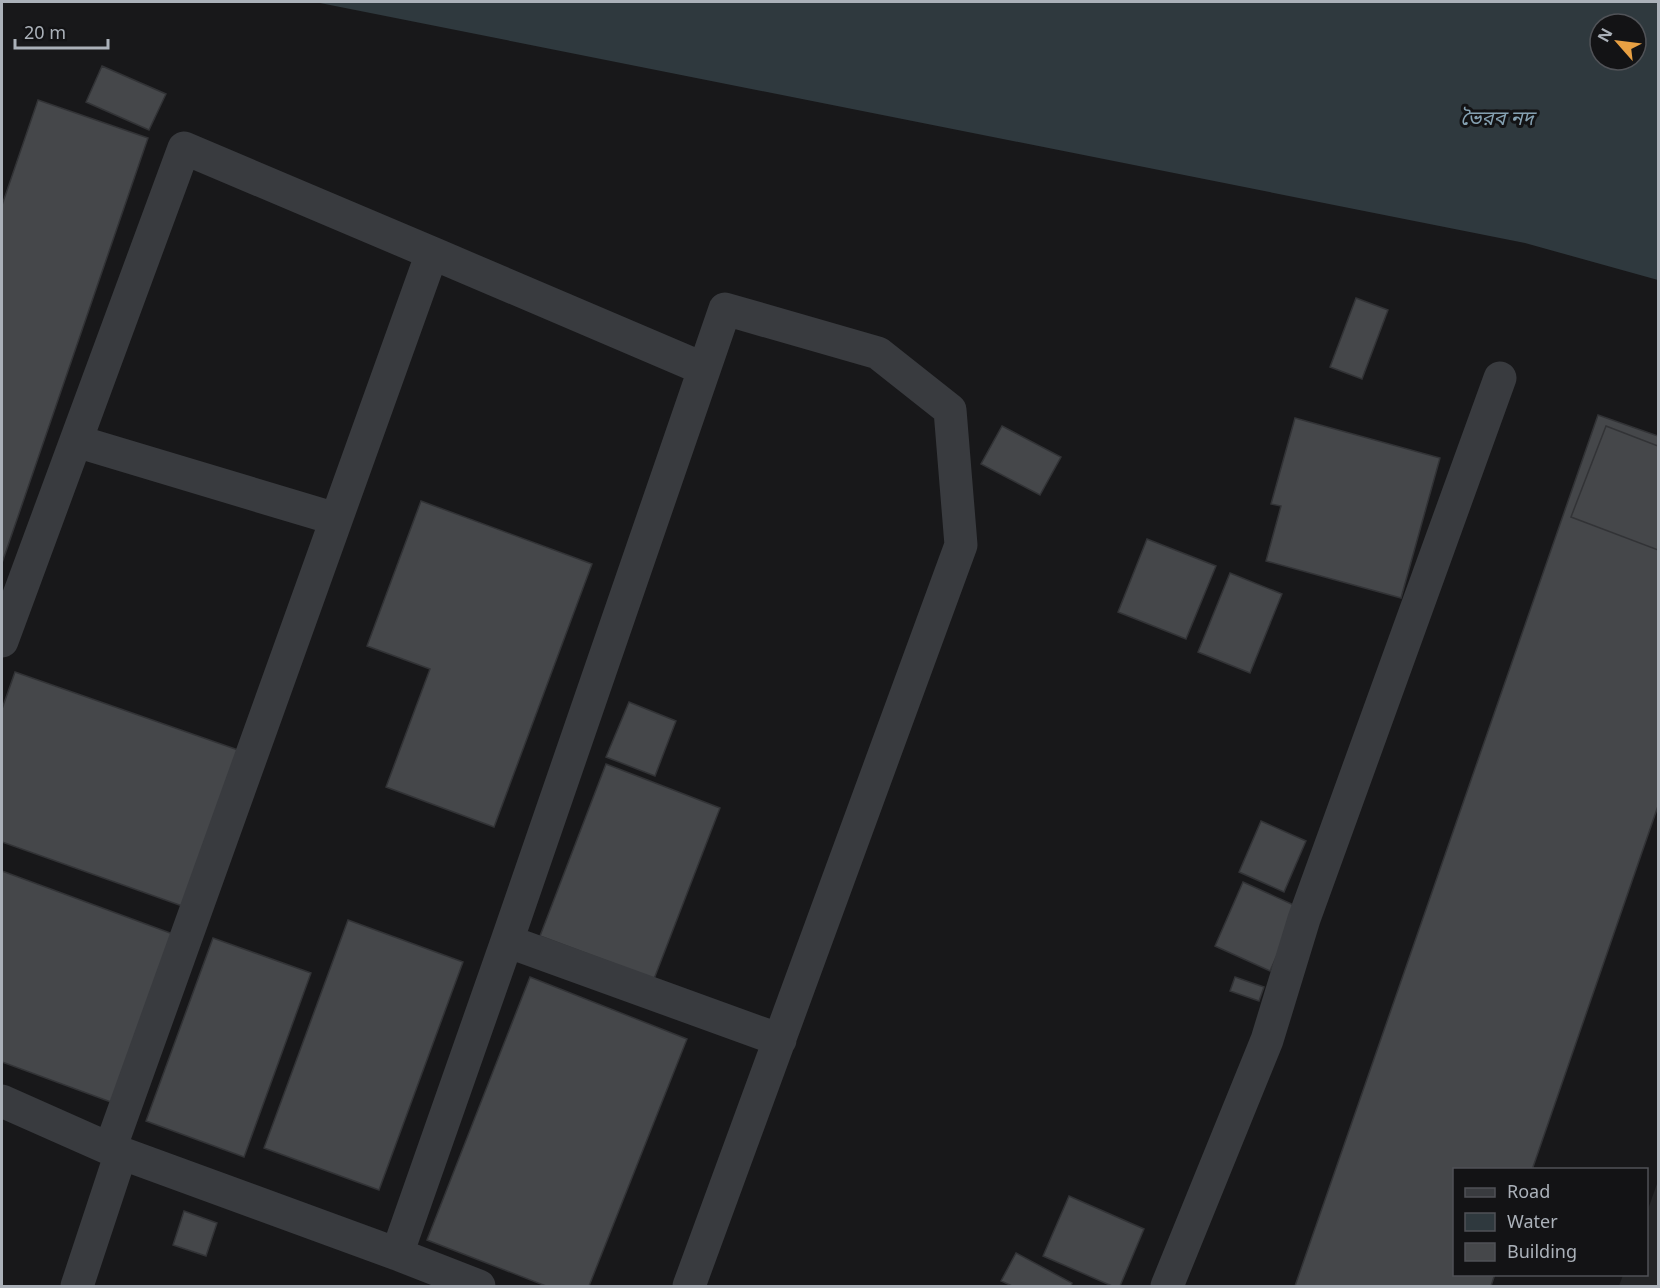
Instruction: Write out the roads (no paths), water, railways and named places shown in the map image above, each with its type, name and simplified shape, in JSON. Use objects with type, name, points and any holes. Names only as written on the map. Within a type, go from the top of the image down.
[{"type":"street","points":[[2,641],[184,148],[704,369]]},
{"type":"street","points":[[77,1287],[116,1151],[336,519],[432,253]]},
{"type":"street","points":[[397,1254],[725,309],[878,353],[950,410],[961,545],[689,1287]]},
{"type":"street","points":[[1167,1287],[1267,1040],[1304,919],[1500,378]]},
{"type":"street","points":[[76,441],[336,519]]},
{"type":"street","points":[[507,941],[780,1040]]},
{"type":"street","points":[[2,1101],[116,1151],[397,1254],[479,1287]]},
{"type":"water","name":"ভৈরব নদ","points":[[315,2],[1658,2],[1658,280],[1525,243]]}]
